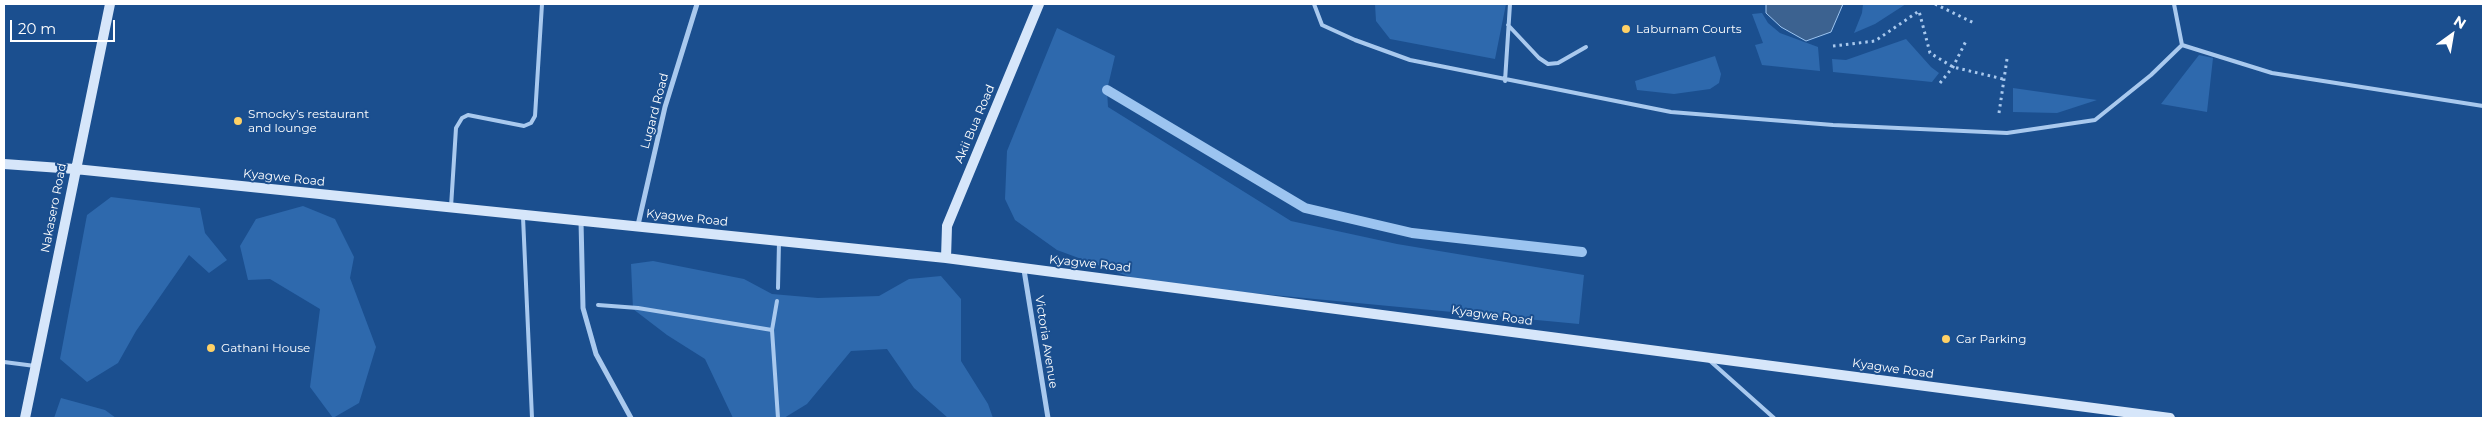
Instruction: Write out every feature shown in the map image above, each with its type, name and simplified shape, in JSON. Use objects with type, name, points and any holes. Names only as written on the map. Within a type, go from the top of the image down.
[{"type":"street","name":"Nakasero Road","points":[[25,418],[110,4]]},
{"type":"street","name":"Lugard Road","points":[[638,225],[665,107],[697,4]]},
{"type":"street","name":"Akii Bua Road","points":[[946,258],[947,226],[1039,4]]},
{"type":"street","name":"Kyagwe Road","points":[[4,164],[75,169],[638,225],[946,258],[1024,270],[1146,283],[2170,418]]},
{"type":"street","points":[[581,220],[583,308],[596,354],[631,418]]},
{"type":"street","name":"Victoria Avenue","points":[[1024,270],[1048,418]]},
{"type":"lane","points":[[451,207],[456,128],[462,118],[468,115],[524,126],[531,123],[535,116],[542,4]]},
{"type":"lane","points":[[1314,4],[1322,25],[1355,40],[1410,60],[1504,81],[1671,112],[1833,125],[2007,133],[2096,120],[2151,75],[2182,45]]},
{"type":"lane","points":[[1504,81],[1510,4]]},
{"type":"lane","points":[[2174,4],[2182,45]]},
{"type":"lane","points":[[1508,25],[1539,58],[1548,64],[1558,63],[1586,47]]},
{"type":"lane","points":[[2182,45],[2272,73],[2483,106]]},
{"type":"lane","points":[[523,215],[532,418]]},
{"type":"lane","points":[[778,288],[780,240]]},
{"type":"lane","points":[[776,301],[772,330],[778,418]]},
{"type":"lane","points":[[598,305],[638,308],[772,330]]},
{"type":"lane","points":[[1705,357],[1774,418]]},
{"type":"lane","points":[[4,362],[35,366]]},
{"type":"path","points":[[1935,4],[1974,23]]},
{"type":"path","points":[[1833,46],[1875,41],[1919,11],[1930,53],[1953,68],[2003,79]]},
{"type":"path","points":[[1940,84],[1953,68],[1966,41]]},
{"type":"path","points":[[1996,132],[2003,79],[2008,59]]},
{"type":"shaded area","points":[[1375,4],[1506,4],[1495,59],[1390,39],[1376,21]]},
{"type":"shaded area","points":[[1766,4],[1843,4],[1831,32],[1806,41],[1781,27],[1766,13]]},
{"type":"shaded area","points":[[1863,4],[1906,4],[1875,24],[1854,33],[1862,13]]},
{"type":"shaded area","points":[[1762,13],[1768,23],[1780,33],[1818,47],[1820,71],[1762,65],[1755,45],[1763,43],[1752,14]]},
{"type":"shaded area","points":[[1057,28],[1115,56],[1107,90],[1108,107],[1291,221],[1397,244],[1584,275],[1579,324],[1146,283],[1057,250],[1015,220],[1005,199],[1007,151]]},
{"type":"shaded area","points":[[1906,39],[1931,67],[1939,73],[1932,82],[1833,72],[1832,59],[1846,60]]},
{"type":"shaded area","points":[[2199,55],[2213,58],[2207,112],[2161,104]]},
{"type":"shaded area","points":[[1715,56],[1721,74],[1719,83],[1710,89],[1674,94],[1637,90],[1635,81]]},
{"type":"shaded area","points":[[2013,88],[2097,100],[2057,113],[2013,112]]},
{"type":"shaded area","points":[[111,197],[200,208],[205,233],[227,260],[209,273],[189,255],[136,331],[118,363],[87,382],[60,359],[87,215]]},
{"type":"shaded area","points":[[303,206],[335,219],[354,257],[350,278],[376,347],[359,403],[333,418],[310,387],[320,309],[270,279],[248,280],[240,246],[256,219]]},
{"type":"shaded area","points":[[653,261],[744,279],[772,294],[818,298],[879,296],[909,279],[941,276],[961,299],[961,361],[988,404],[993,418],[948,418],[914,388],[887,349],[851,351],[807,404],[784,418],[733,418],[705,359],[667,335],[633,309],[631,264]]},
{"type":"shaded area","points":[[61,398],[105,410],[116,418],[54,418]]},
{"type":"waterway","points":[[1107,90],[1305,208],[1412,233],[1582,252]]},
{"type":"place","name":"Laburnam Courts","points":[[1626,29]]},
{"type":"place","name":"Smocky’s restaurant and lounge","points":[[238,121]]},
{"type":"place","name":"Car Parking","points":[[1946,339]]},
{"type":"place","name":"Gathani House","points":[[211,348]]}]
